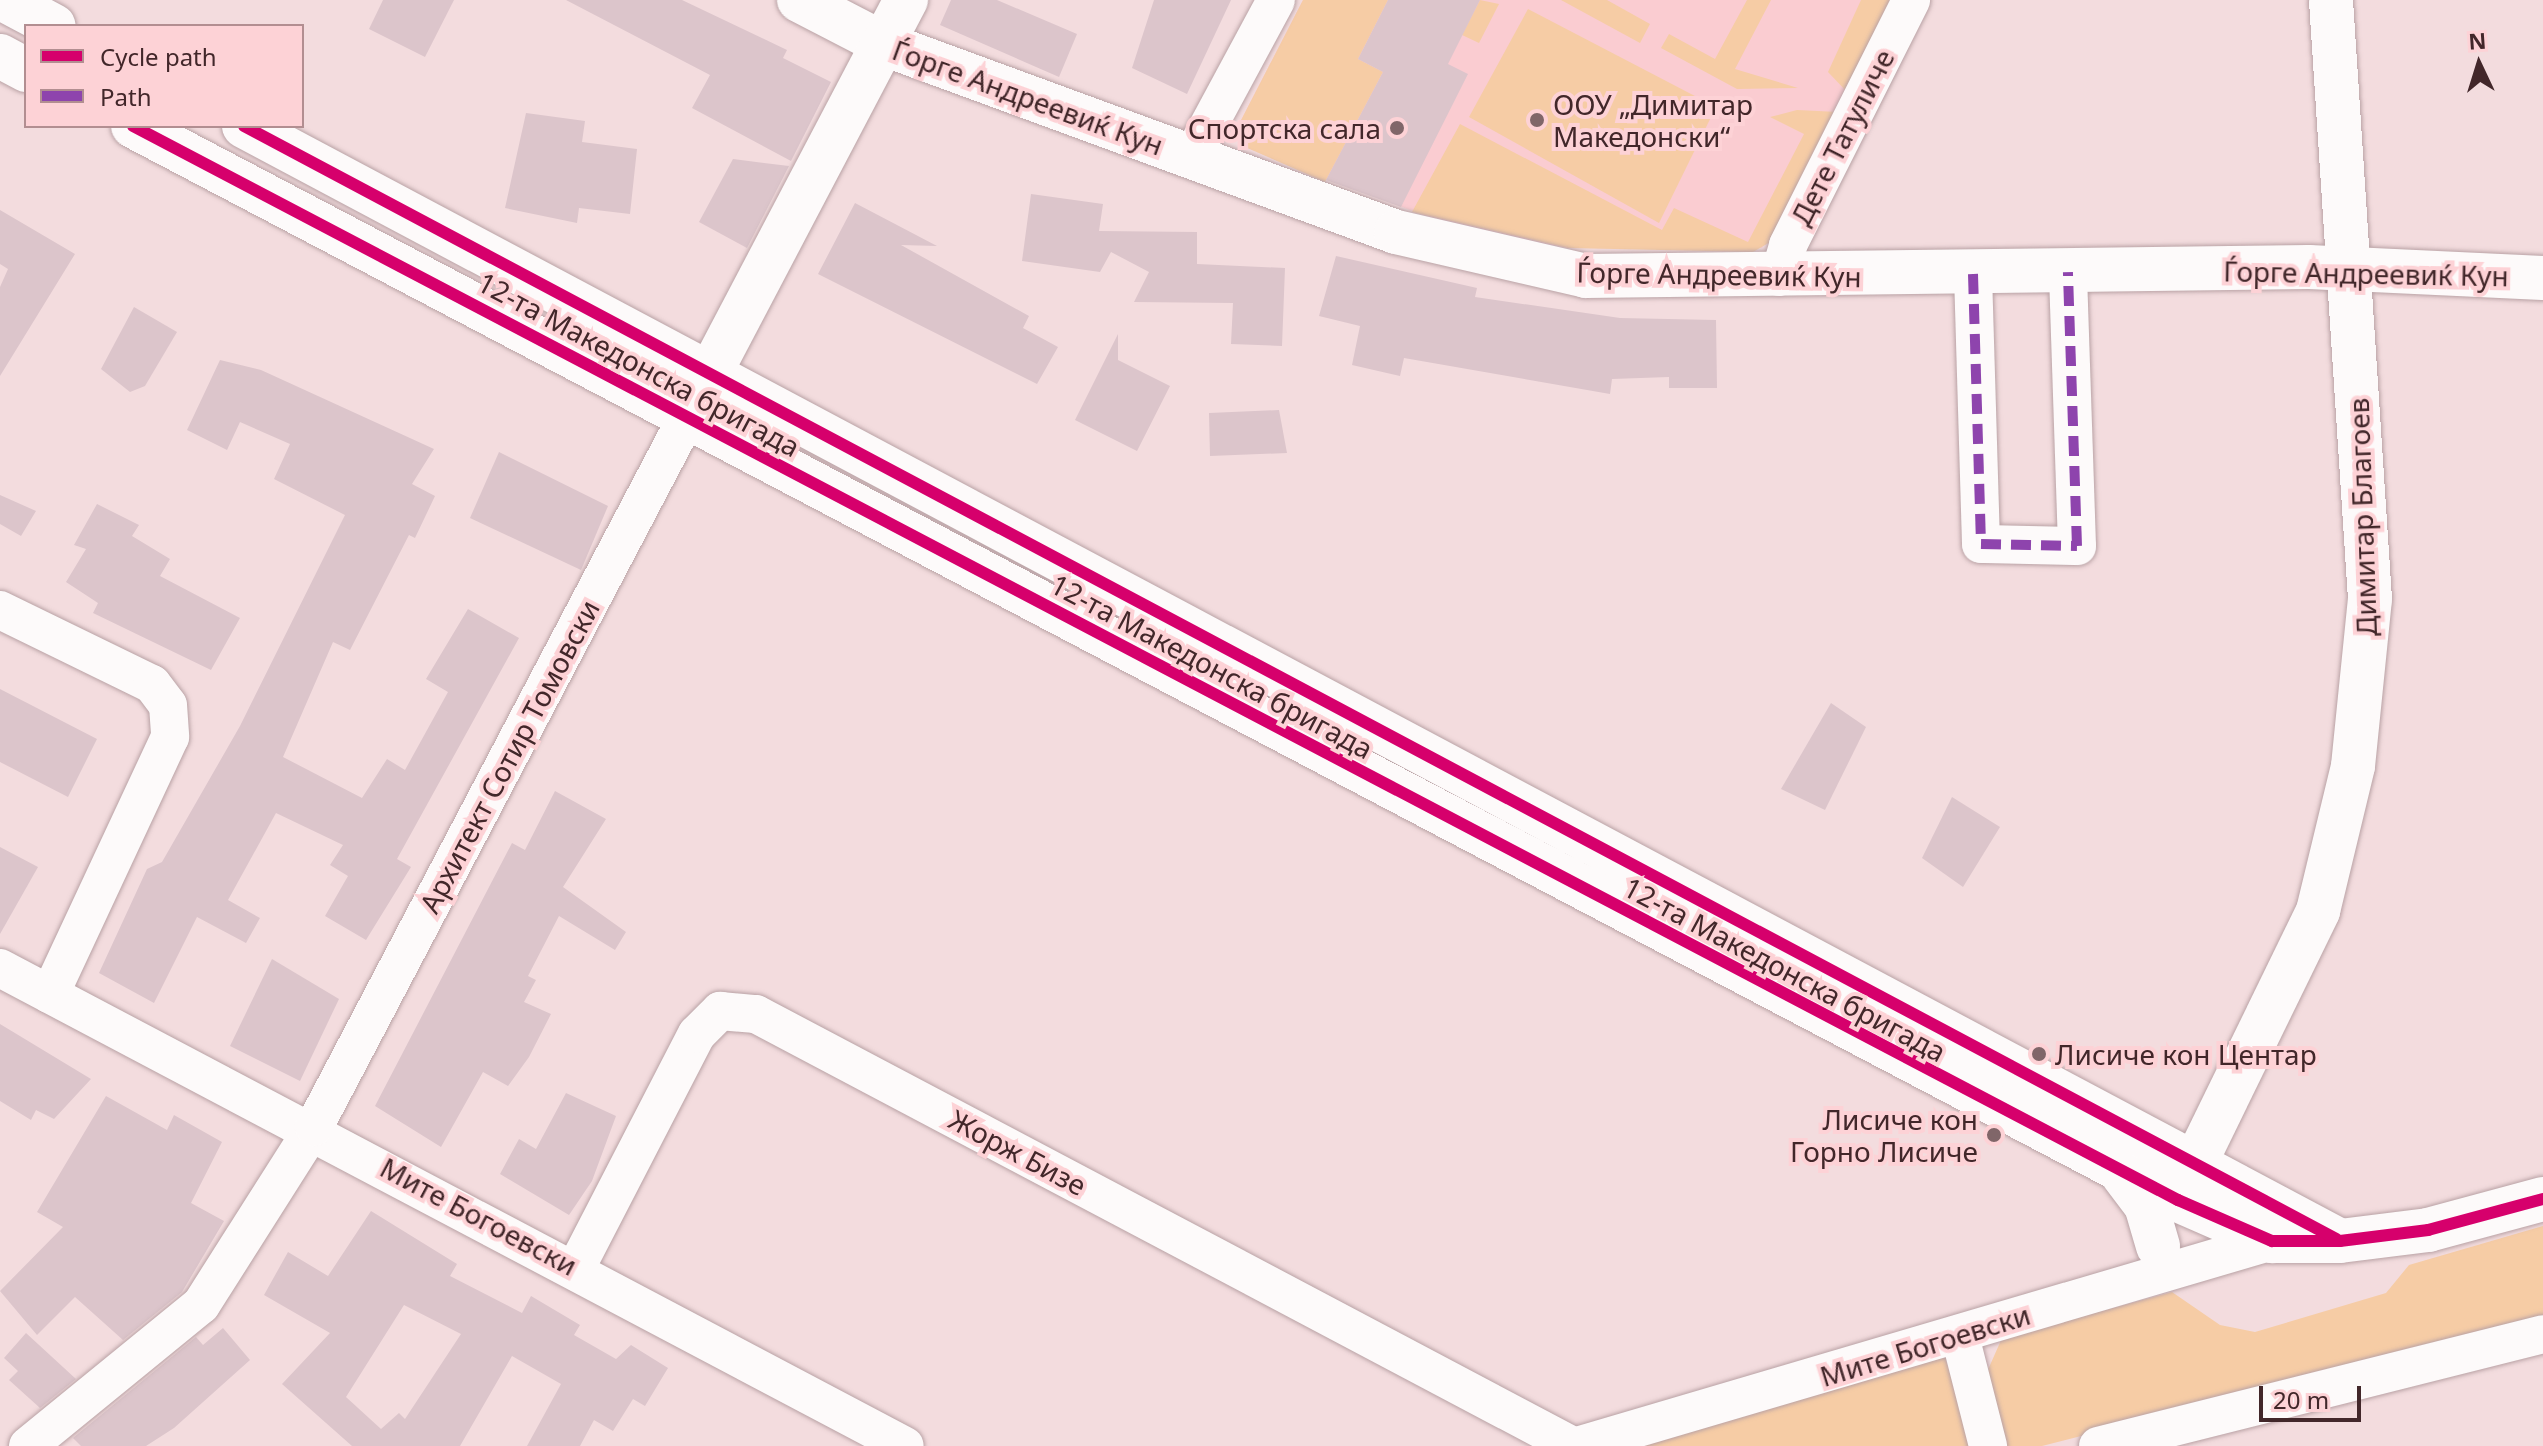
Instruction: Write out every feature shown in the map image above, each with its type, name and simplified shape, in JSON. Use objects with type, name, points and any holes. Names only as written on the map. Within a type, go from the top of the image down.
[{"type":"street","points":[[5,0],[50,24]]},
{"type":"street","name":"Ѓорге Андреевиќ Кун","points":[[799,0],[884,44],[1440,247],[1586,276],[1779,277],[2353,268],[2543,278]]},
{"type":"street","name":"Архитект Сотир Томовски","points":[[28,1446],[201,1305],[314,1127],[906,0]]},
{"type":"street","points":[[1191,158],[1276,0]]},
{"type":"street","name":"Дете Татуличе","points":[[1779,277],[1788,245],[1911,0]]},
{"type":"street","name":"Димитар Благоев","points":[[2150,1262],[2196,1159],[2318,911],[2353,766],[2370,599],[2353,268],[2331,0]]},
{"type":"street","points":[[0,56],[24,69]]},
{"type":"street","name":"12-та Македонска бригада","points":[[137,128],[2123,1175],[2272,1241]]},
{"type":"street","name":"12-та Македонска бригада","points":[[248,128],[2196,1159],[2340,1241]]},
{"type":"street","points":[[1973,274],[1981,544],[2077,546],[2068,272]]},
{"type":"street","points":[[0,610],[152,684],[168,705],[170,737],[50,994]]},
{"type":"street","name":"Мите Богоевски","points":[[0,968],[314,1127],[905,1446]]},
{"type":"street","name":"Жорж Бизе","points":[[576,1268],[697,1034],[720,1011],[756,1014],[1575,1446]]},
{"type":"street","points":[[2123,1175],[2146,1205],[2150,1262]]},
{"type":"street","points":[[2272,1241],[2340,1241],[2428,1230],[2543,1199]]},
{"type":"street","name":"Мите Богоевски","points":[[1575,1446],[1960,1336],[2150,1262],[2272,1241]]},
{"type":"street","points":[[2098,1446],[2543,1334]]},
{"type":"street","points":[[1960,1336],[1988,1446]]},
{"type":"street","points":[[0,1442],[5,1446]]},
{"type":"shaded area","name":"ООУ „Димитар Македонски“","points":[[1303,0],[1896,0],[1762,248],[1568,248],[1457,228],[1245,147],[1237,128]]},
{"type":"shaded area","points":[[1303,0],[1388,0],[1358,59],[1383,72],[1325,182],[1245,147],[1237,128]]},
{"type":"shaded area","points":[[1480,0],[1499,4],[1479,43],[1462,35]]},
{"type":"shaded area","points":[[1561,0],[1607,0],[1650,24],[1640,43]]},
{"type":"shaded area","points":[[1747,0],[1771,0],[1735,69],[1798,88],[1737,89],[1661,48],[1669,34],[1715,59]]},
{"type":"shaded area","points":[[1861,0],[1896,0],[1848,93],[1828,72]]},
{"type":"shaded area","points":[[1528,9],[1716,107],[1659,223],[1469,117]]},
{"type":"shaded area","points":[[1797,110],[1838,112],[1772,241],[1753,252],[1568,248],[1412,212],[1460,124],[1662,230],[1674,208],[1748,242],[1804,134],[1770,117]]},
{"type":"shaded area","points":[[2543,1226],[2543,1318],[2042,1446],[2001,1446],[1983,1381],[2002,1338],[2172,1292],[2220,1325],[2255,1332],[2386,1293],[2409,1265]]},
{"type":"shaded area","points":[[1945,1357],[1972,1446],[1637,1446]]},
{"type":"building","points":[[383,0],[454,0],[425,57],[369,29]]},
{"type":"building","points":[[566,0],[682,0],[787,50],[783,58],[831,82],[791,161],[692,108],[710,75]]},
{"type":"building","points":[[951,0],[997,0],[1077,34],[1059,77],[940,25]]},
{"type":"building","points":[[1154,0],[1231,0],[1187,94],[1132,68]]},
{"type":"building","name":"Спортска сала","points":[[1388,0],[1480,0],[1448,64],[1468,74],[1401,207],[1326,180],[1383,72],[1358,59]]},
{"type":"building","points":[[526,113],[585,121],[582,142],[637,149],[630,214],[579,208],[577,223],[505,208]]},
{"type":"building","points":[[733,159],[789,166],[747,248],[699,222]]},
{"type":"building","points":[[1031,194],[1103,204],[1099,231],[1197,232],[1197,264],[1285,268],[1282,346],[1231,344],[1233,303],[1134,302],[1149,272],[1111,252],[1100,272],[1022,261]]},
{"type":"building","points":[[855,203],[937,246],[901,245],[1029,316],[1023,328],[1058,347],[1037,384],[818,274]]},
{"type":"building","points":[[0,210],[75,254],[0,376],[0,287],[8,269],[0,264]]},
{"type":"building","points":[[1336,256],[1477,288],[1475,297],[1620,318],[1716,320],[1717,388],[1669,388],[1669,377],[1612,379],[1610,394],[1404,358],[1400,376],[1352,365],[1360,326],[1319,316]]},
{"type":"building","points":[[134,307],[177,332],[145,386],[130,392],[101,369]]},
{"type":"building","points":[[1118,334],[1118,360],[1170,386],[1137,451],[1075,420]]},
{"type":"building","points":[[220,360],[261,370],[434,449],[412,484],[435,496],[415,538],[409,535],[350,650],[333,642],[283,757],[362,798],[387,759],[405,770],[448,692],[426,679],[468,609],[519,638],[397,859],[411,867],[366,940],[325,916],[348,876],[330,865],[343,845],[276,813],[228,900],[260,918],[246,943],[197,917],[154,1003],[99,973],[147,869],[162,862],[240,726],[345,515],[274,479],[290,444],[240,422],[227,450],[187,430]]},
{"type":"building","points":[[1279,410],[1287,453],[1210,456],[1209,413]]},
{"type":"building","points":[[499,452],[608,506],[581,570],[470,518]]},
{"type":"building","points":[[0,495],[36,511],[21,536],[0,524]]},
{"type":"building","points":[[97,504],[139,525],[132,536],[170,559],[160,576],[240,618],[211,670],[93,613],[98,603],[66,582],[86,549],[74,545]]},
{"type":"building","points":[[0,689],[97,739],[68,797],[0,762]]},
{"type":"building","points":[[1831,703],[1866,727],[1825,810],[1781,789]]},
{"type":"building","points":[[555,791],[606,819],[563,887],[626,932],[615,950],[559,916],[528,976],[536,980],[524,1002],[551,1014],[529,1057],[508,1086],[483,1072],[441,1147],[375,1106],[512,843],[525,850]]},
{"type":"building","points":[[1952,797],[2000,827],[1963,887],[1922,858]]},
{"type":"building","points":[[0,847],[38,867],[0,934]]},
{"type":"building","points":[[272,959],[339,999],[300,1081],[230,1046]]},
{"type":"building","points":[[0,1024],[91,1079],[54,1119],[36,1110],[31,1120],[0,1101]]},
{"type":"building","points":[[566,1093],[616,1116],[592,1181],[569,1215],[500,1174],[519,1139],[536,1149]]},
{"type":"building","points":[[106,1096],[167,1130],[174,1115],[222,1142],[191,1203],[224,1221],[182,1292],[123,1340],[75,1297],[37,1335],[0,1291],[63,1227],[37,1212]]},
{"type":"building","points":[[371,1211],[457,1264],[450,1276],[522,1313],[531,1296],[580,1325],[574,1335],[616,1359],[631,1345],[668,1368],[645,1406],[633,1399],[613,1431],[594,1420],[580,1446],[527,1446],[561,1384],[512,1356],[460,1446],[352,1446],[282,1384],[330,1333],[264,1295],[288,1252],[328,1276]],"holes":[[[404,1305],[461,1334],[405,1419],[399,1413],[381,1429],[346,1397]]]},
{"type":"building","points":[[223,1328],[250,1360],[174,1428],[146,1446],[81,1446],[73,1438],[196,1337],[203,1345]]},
{"type":"building","points":[[26,1333],[76,1379],[40,1408],[9,1380],[18,1371],[4,1358]]},
{"type":"marked path","points":[[1973,274],[1981,544],[2077,546],[2068,272]]},
{"type":"cycle path","points":[[137,128],[2178,1200],[2272,1241],[2340,1241],[2428,1230],[2543,1199]]},
{"type":"cycle path","points":[[248,128],[2336,1239]]},
{"type":"place","name":"ООУ „Димитар Македонски“","points":[[1537,120]]},
{"type":"place","name":"Спортска сала","points":[[1397,128]]},
{"type":"place","name":"Лисиче кон Центар","points":[[2039,1054]]},
{"type":"place","name":"Лисиче кон Горно Лисиче","points":[[1994,1135]]}]
